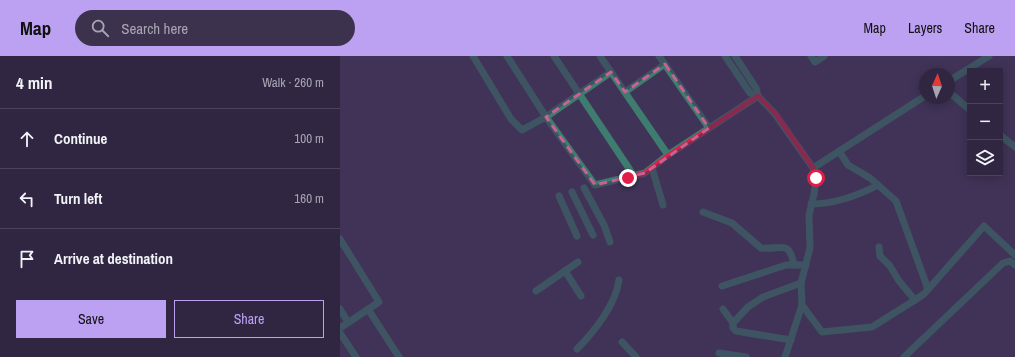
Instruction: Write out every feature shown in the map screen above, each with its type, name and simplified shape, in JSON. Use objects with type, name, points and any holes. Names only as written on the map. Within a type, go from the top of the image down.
[{"type":"street","points":[[473,56],[511,119],[522,130],[546,117],[611,72]]},
{"type":"street","points":[[507,56],[546,117],[595,185],[645,173],[708,128],[758,96]]},
{"type":"street","points":[[554,56],[634,176]]},
{"type":"street","points":[[600,56],[668,156]]},
{"type":"street","points":[[659,56],[708,128]]},
{"type":"street","points":[[725,56],[750,94],[758,96]]},
{"type":"street","points":[[735,56],[756,88],[758,96],[776,114],[813,168],[816,178],[809,215],[810,248],[801,283],[802,305],[785,357]]},
{"type":"street","points":[[811,56],[816,62],[824,56]]},
{"type":"street","points":[[955,77],[989,56]]},
{"type":"street","points":[[625,92],[664,64]]},
{"type":"street","points":[[955,97],[967,107]]},
{"type":"street","points":[[813,168],[919,100]]},
{"type":"street","points":[[1003,137],[1015,147]]},
{"type":"street","points":[[839,151],[848,165],[870,178],[896,201],[928,289]]},
{"type":"street","points":[[652,168],[663,204]]},
{"type":"street","points":[[811,204],[829,204],[842,201],[878,185]]},
{"type":"street","points":[[584,188],[604,225],[610,242]]},
{"type":"street","points":[[572,192],[593,235]]},
{"type":"street","points":[[559,196],[577,236]]},
{"type":"street","points":[[703,212],[732,223],[761,248],[780,247],[787,249],[792,252],[794,265]]},
{"type":"street","points":[[802,305],[822,332],[872,327],[915,300],[928,289],[984,226],[1015,255]]},
{"type":"street","points":[[340,239],[379,300],[378,303],[340,328]]},
{"type":"street","points":[[879,247],[880,256],[890,266],[899,281],[915,300]]},
{"type":"street","points":[[904,357],[913,354],[1003,263],[1010,261],[1015,265]]},
{"type":"street","points":[[536,291],[578,262]]},
{"type":"street","points":[[722,286],[759,272],[786,266],[806,265]]},
{"type":"street","points":[[565,271],[581,296]]},
{"type":"street","points":[[577,348],[585,341],[613,299],[619,280]]},
{"type":"street","points":[[733,323],[748,307],[763,297],[801,283]]},
{"type":"street","points":[[340,309],[348,322]]},
{"type":"street","points":[[368,309],[399,357]]},
{"type":"street","points":[[723,309],[733,323],[733,328],[736,331],[791,340]]},
{"type":"street","points":[[340,333],[356,357]]},
{"type":"street","points":[[622,342],[636,357]]},
{"type":"street","points":[[719,353],[746,357]]},
{"type":"highlighted area","points":[[665,64],[709,128],[645,173],[595,185],[546,117],[611,72],[625,92]]},
{"type":"route","points":[[628,178],[645,173],[708,128],[758,96],[766,106],[776,114],[813,168],[816,178]]}]
